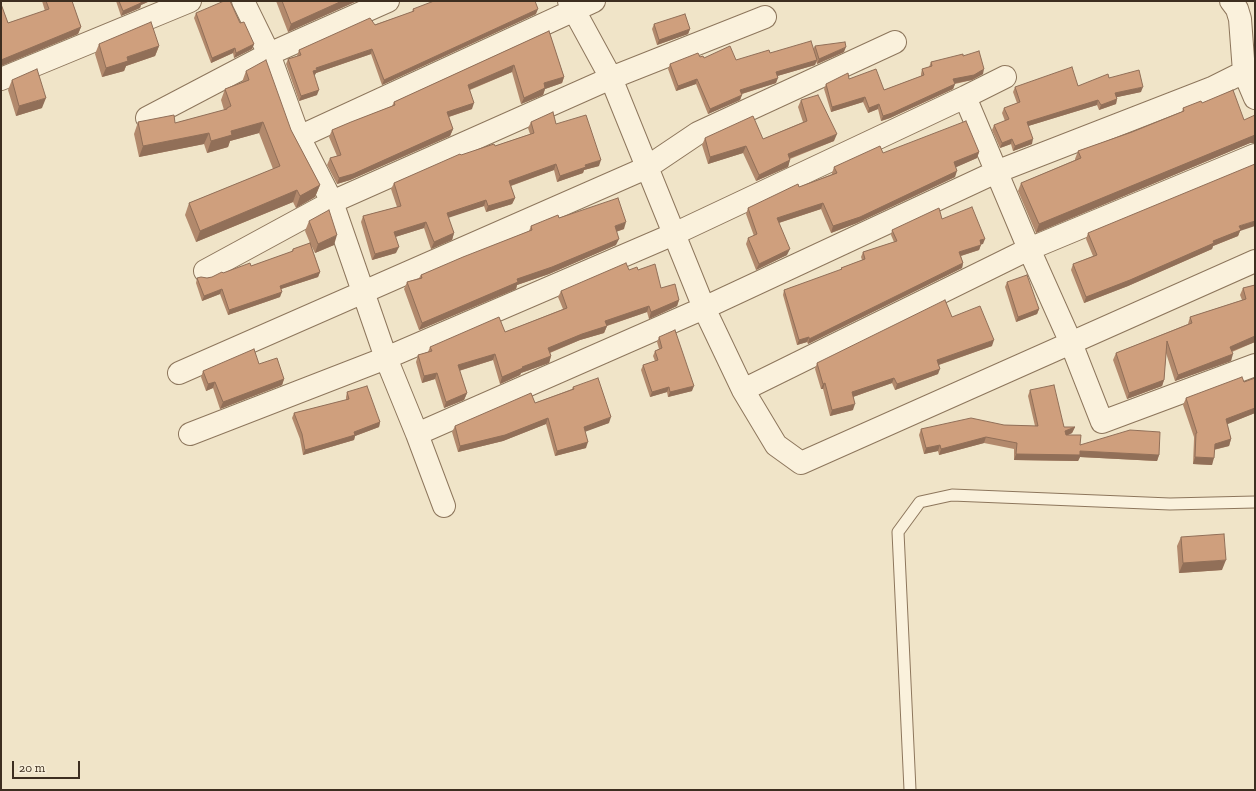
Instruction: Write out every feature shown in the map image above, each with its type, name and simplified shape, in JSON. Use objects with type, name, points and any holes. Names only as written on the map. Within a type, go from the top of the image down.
[{"type":"street","points":[[1,80],[190,1]]},
{"type":"street","points":[[244,1],[269,54],[299,137],[332,202],[386,358],[444,506]]},
{"type":"street","points":[[147,118],[269,54],[388,1]]},
{"type":"street","points":[[299,137],[572,6],[594,1]]},
{"type":"street","points":[[1231,1],[1237,9],[1240,19],[1244,72],[1255,98]]},
{"type":"street","points":[[572,6],[611,78],[646,168],[704,308],[743,390],[776,445],[801,463],[1255,261]]},
{"type":"street","points":[[205,271],[332,202],[611,78],[765,17]]},
{"type":"street","points":[[179,373],[646,168],[698,133],[895,42]]},
{"type":"street","points":[[417,434],[704,308],[996,172],[1212,88],[1244,72]]},
{"type":"street","points":[[190,434],[386,358],[674,234],[1005,77]]},
{"type":"street","points":[[965,97],[1029,249],[1071,343],[1102,422],[1255,365]]},
{"type":"street","points":[[743,390],[1029,249],[1255,155]]},
{"type":"lane","points":[[910,790],[898,532],[920,502],[952,495],[1170,504],[1255,502]]},
{"type":"building","points":[[46,1],[72,1],[81,27],[1,60],[1,4],[8,23],[49,9]]},
{"type":"building","points":[[119,1],[141,1],[141,3],[123,11]]},
{"type":"building","points":[[224,1],[230,1],[240,23],[244,22],[254,44],[236,53],[235,48],[212,58],[196,13]]},
{"type":"building","points":[[282,1],[342,1],[291,24]]},
{"type":"building","points":[[434,1],[535,1],[538,9],[384,80],[372,49],[316,68],[317,70],[313,71],[319,90],[301,96],[288,59],[301,55],[299,50],[370,18],[375,25],[414,11],[413,9]]},
{"type":"building","points":[[685,14],[690,29],[659,40],[654,24]]},
{"type":"building","points":[[151,22],[159,46],[127,57],[128,61],[106,68],[99,44]]},
{"type":"building","points":[[549,31],[564,77],[544,83],[545,88],[524,98],[514,65],[468,85],[474,103],[447,112],[453,129],[353,174],[339,178],[330,158],[341,155],[332,130],[395,105],[394,102]]},
{"type":"building","points":[[811,41],[817,60],[776,72],[778,78],[740,90],[742,95],[710,109],[697,79],[678,86],[670,64],[698,53],[700,57],[703,56],[704,58],[730,46],[736,60],[769,50],[770,53]]},
{"type":"building","points":[[845,42],[846,47],[819,59],[815,46]]},
{"type":"building","points":[[979,51],[984,69],[974,75],[953,79],[955,84],[892,113],[883,116],[879,104],[869,108],[865,97],[832,107],[826,84],[848,73],[849,79],[876,69],[884,90],[924,75],[922,69],[932,66],[931,62],[963,54],[963,56]]},
{"type":"building","points":[[266,60],[291,130],[320,185],[300,196],[297,190],[200,231],[189,203],[280,166],[263,122],[231,131],[232,135],[211,141],[209,133],[143,146],[138,122],[174,115],[175,123],[227,109],[231,106],[225,89],[249,80],[246,71]]},
{"type":"building","points":[[1072,67],[1078,86],[1108,74],[1109,78],[1139,70],[1143,87],[1115,93],[1117,99],[1101,105],[1098,100],[1027,122],[1033,139],[1015,146],[1012,139],[1002,143],[994,125],[1009,119],[1004,108],[1020,102],[1015,87]]},
{"type":"building","points":[[37,69],[46,98],[19,106],[12,80]]},
{"type":"building","points":[[1233,90],[1244,120],[1255,115],[1255,135],[1039,224],[1021,183],[1081,158],[1078,151],[1132,132],[1184,111],[1183,108],[1201,101],[1202,103]]},
{"type":"building","points":[[818,95],[837,134],[788,154],[790,160],[759,175],[746,146],[710,157],[705,138],[753,116],[763,139],[807,121],[801,100]]},
{"type":"building","points":[[553,112],[556,124],[586,115],[601,160],[560,176],[556,164],[509,181],[515,198],[488,206],[486,200],[447,213],[454,233],[434,242],[426,222],[394,232],[399,247],[375,254],[363,216],[401,206],[394,183],[460,154],[461,155],[494,144],[495,146],[534,133],[531,122]]},
{"type":"building","points":[[966,121],[979,152],[954,162],[957,171],[860,217],[833,226],[823,203],[777,218],[790,249],[759,264],[748,238],[757,234],[748,208],[798,184],[799,187],[837,173],[834,167],[880,146],[883,153]]},
{"type":"building","points":[[1255,164],[1255,221],[1239,226],[1241,230],[1213,241],[1214,243],[1130,280],[1086,297],[1073,264],[1097,255],[1088,233]]},
{"type":"building","points":[[618,198],[626,222],[615,226],[619,239],[552,267],[517,279],[518,282],[422,323],[407,282],[422,278],[421,275],[532,230],[531,226],[558,215],[559,218]]},
{"type":"building","points":[[972,207],[985,239],[980,240],[981,245],[959,252],[963,263],[809,339],[809,337],[799,340],[784,290],[865,259],[863,252],[897,241],[892,230],[939,208],[942,219]]},
{"type":"building","points":[[329,210],[337,235],[318,244],[309,221]]},
{"type":"building","points":[[310,243],[320,272],[280,286],[282,292],[229,310],[222,289],[204,296],[197,278],[212,277],[222,272],[223,273],[250,263],[251,266],[293,251],[293,249]]},
{"type":"building","points":[[626,263],[629,270],[637,267],[638,270],[655,264],[661,288],[675,284],[679,300],[651,312],[649,306],[605,321],[607,326],[582,334],[548,348],[551,356],[522,367],[523,368],[502,377],[495,354],[458,365],[467,393],[446,402],[437,373],[424,376],[418,355],[432,351],[430,347],[499,317],[505,332],[567,308],[561,291]]},
{"type":"building","points":[[1027,275],[1039,309],[1018,317],[1007,282]]},
{"type":"building","points":[[1255,285],[1255,336],[1230,347],[1233,354],[1178,375],[1167,341],[1164,380],[1129,393],[1116,353],[1192,323],[1190,317],[1246,299],[1243,288]]},
{"type":"building","points":[[945,300],[952,317],[980,306],[994,340],[937,360],[940,369],[897,384],[894,378],[852,392],[855,404],[832,410],[825,383],[823,384],[817,363]]},
{"type":"building","points":[[675,330],[694,386],[670,392],[669,387],[652,392],[643,365],[658,360],[655,351],[662,348],[659,337]]},
{"type":"building","points":[[254,349],[259,364],[277,358],[284,379],[223,402],[215,382],[208,384],[203,371]]},
{"type":"building","points":[[1242,377],[1244,382],[1255,378],[1255,408],[1226,419],[1231,439],[1215,444],[1214,458],[1195,457],[1197,433],[1186,398]]},
{"type":"building","points":[[598,378],[611,417],[584,427],[588,442],[557,451],[548,418],[505,435],[460,446],[455,426],[531,393],[535,403],[574,389],[573,387]]},
{"type":"building","points":[[1054,385],[1064,427],[1075,427],[1065,431],[1066,435],[1081,435],[1080,445],[1130,430],[1160,432],[1159,455],[1080,451],[1080,455],[1016,454],[1017,443],[986,437],[941,449],[940,445],[926,448],[921,429],[971,418],[1004,425],[1038,426],[1030,390]]},
{"type":"building","points":[[367,386],[380,422],[354,432],[355,435],[305,450],[302,434],[294,413],[349,399],[347,392]]},
{"type":"building","points":[[1224,534],[1226,560],[1183,563],[1181,537]]}]
